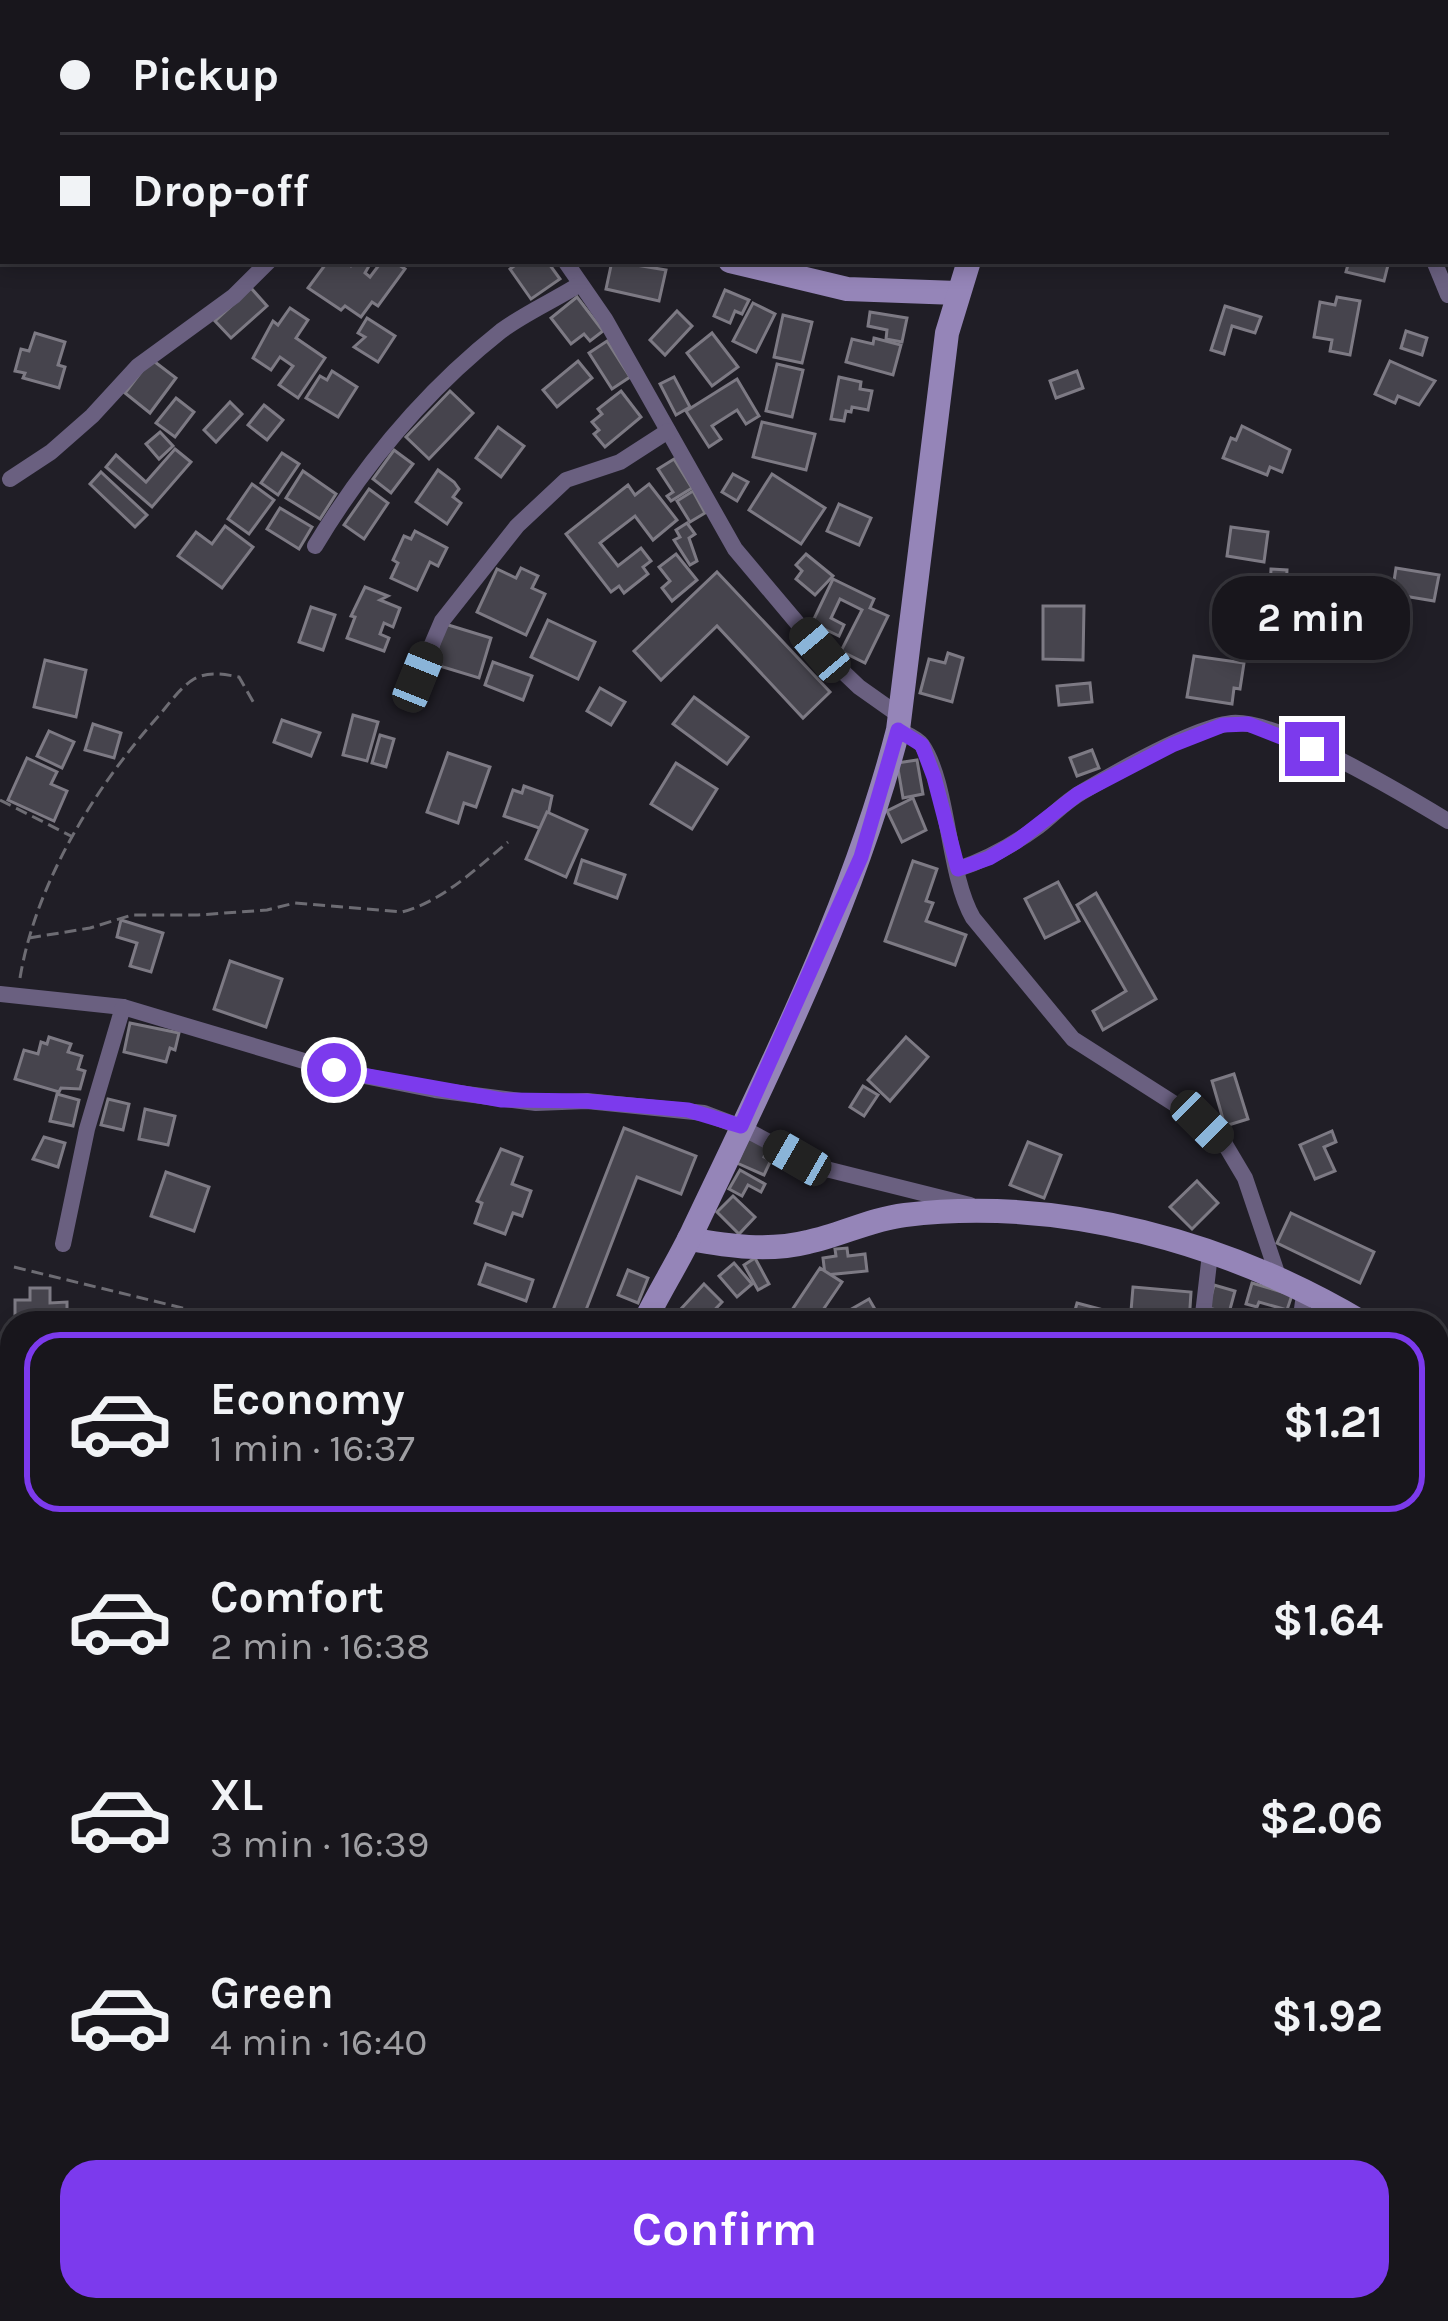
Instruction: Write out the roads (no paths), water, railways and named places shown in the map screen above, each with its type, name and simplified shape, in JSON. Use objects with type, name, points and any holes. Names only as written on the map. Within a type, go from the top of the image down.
[{"type":"street","points":[[10,479],[51,452],[138,367],[234,296],[266,264]]},
{"type":"street","points":[[567,264],[605,319],[735,549],[820,650],[922,745],[962,898],[973,918],[1073,1039],[1202,1122],[1226,1146],[1245,1178],[1278,1276]]},
{"type":"street","points":[[743,264],[848,289],[957,293]]},
{"type":"street","points":[[650,1311],[689,1239],[861,857],[899,723],[947,333],[968,264]]},
{"type":"street","points":[[1435,264],[1448,295]]},
{"type":"street","points":[[315,546],[369,461],[413,410],[505,328],[580,284]]},
{"type":"street","points":[[418,677],[442,621],[517,526],[566,480],[620,462],[668,430]]},
{"type":"street","points":[[958,869],[1016,842],[1078,794],[1172,745],[1232,723],[1282,736],[1375,776],[1448,821]]},
{"type":"street","points":[[9,996],[123,1006],[334,1070],[398,1083],[502,1100],[688,1110],[741,1126],[814,1166],[986,1208]]},
{"type":"street","points":[[63,1244],[87,1129],[123,1006]]},
{"type":"street","points":[[689,1239],[782,1247],[882,1218],[986,1208],[1045,1212],[1105,1223],[1278,1276],[1343,1311]]},
{"type":"street","points":[[1203,1311],[1210,1255]]},
{"type":"street","points":[[1302,1311],[1305,1288]]}]
